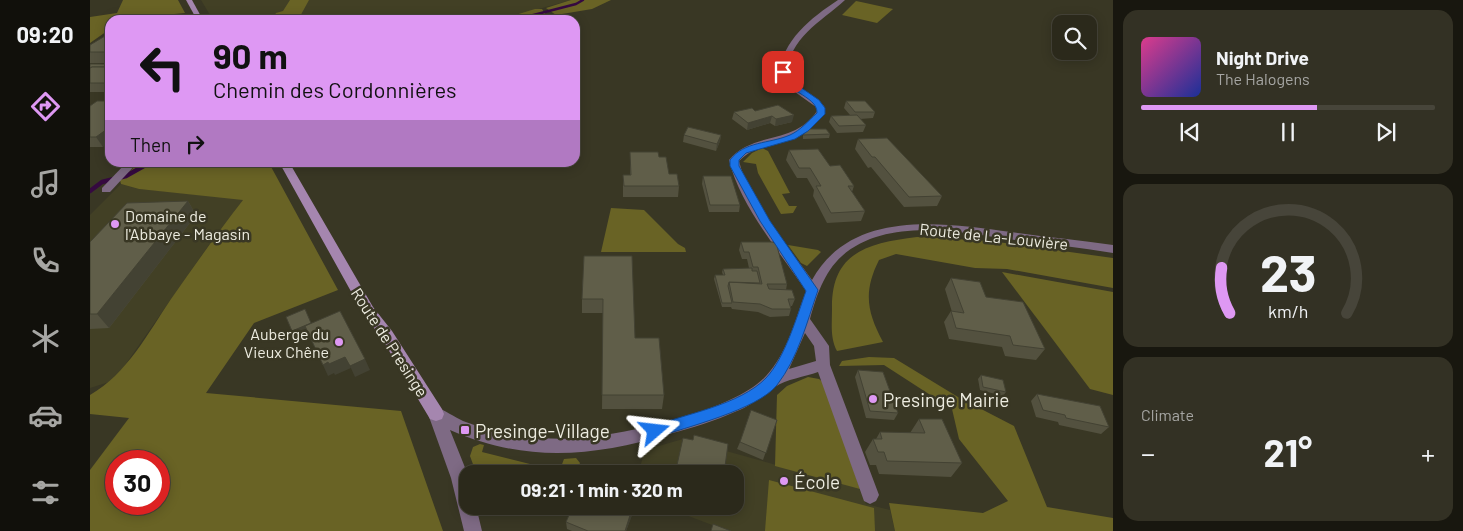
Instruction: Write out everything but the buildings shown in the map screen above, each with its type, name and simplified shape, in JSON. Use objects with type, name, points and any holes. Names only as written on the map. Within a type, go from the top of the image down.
[{"type":"street","points":[[189,0],[197,15]]},
{"type":"street","points":[[812,290],[765,221],[737,173],[734,160],[748,148],[799,133],[819,116],[821,108],[816,102],[785,78],[784,65],[790,49],[796,40],[842,0]]},
{"type":"street","points":[[106,190],[128,167]]},
{"type":"street","name":"Route de Presinge","points":[[287,167],[368,310],[387,335],[436,414],[460,478],[473,531]]},
{"type":"street","name":"Route de La-Louvière","points":[[436,414],[465,430],[535,447],[588,446],[641,436],[700,418],[734,405],[771,381],[794,343],[812,290],[828,261],[840,250],[869,236],[896,230],[949,229],[1113,249]]},
{"type":"street","points":[[802,320],[823,350],[824,359],[822,365],[870,495]]},
{"type":"street","points":[[771,381],[822,365]]},
{"type":"shaded area","points":[[123,0],[178,0],[185,13],[105,15],[105,32],[90,43],[90,17],[117,13]]},
{"type":"shaded area","points":[[201,0],[571,0],[517,15],[210,15]]},
{"type":"shaded area","points":[[290,0],[309,0],[301,15],[275,15],[283,11]]},
{"type":"shaded area","points":[[571,0],[611,0],[592,9],[556,15],[546,8]]},
{"type":"shaded area","points":[[856,1],[893,9],[877,23],[842,15]]},
{"type":"shaded area","points":[[535,9],[542,9],[546,15],[515,15]]},
{"type":"shaded area","points":[[762,148],[768,151],[790,193],[782,194],[789,206],[797,206],[793,213],[781,214],[758,173],[756,164],[743,162],[752,153]]},
{"type":"shaded area","points":[[135,167],[271,167],[338,290],[254,323],[206,393],[401,411],[443,531],[90,531],[90,470],[105,450],[129,418],[90,414],[90,395],[115,376],[136,352],[171,299],[243,200],[139,189],[121,184],[120,180]]},
{"type":"shaded area","points":[[121,184],[139,189],[244,199],[211,242],[123,368],[109,382],[90,388],[90,215]]},
{"type":"shaded area","points":[[611,208],[644,210],[678,244],[685,248],[686,252],[601,252]]},
{"type":"shaded area","points":[[917,237],[990,241],[1113,258],[1113,288],[1007,269],[975,268],[896,254],[879,260],[869,292],[870,311],[883,342],[837,351],[832,331],[833,290],[838,275],[846,263],[868,247],[899,239]]},
{"type":"shaded area","points":[[788,245],[821,252],[807,266],[801,263]]},
{"type":"shaded area","points":[[1002,272],[1113,292],[1113,395],[1090,389]]},
{"type":"shaded area","points":[[869,357],[894,358],[958,397],[1014,426],[1047,507],[1113,518],[1113,531],[895,531],[889,503],[983,513],[1008,501],[959,439],[952,409],[884,365],[839,366],[842,361]]},
{"type":"shaded area","points":[[808,377],[819,379],[824,383],[860,489],[775,466],[777,395],[787,386]]},
{"type":"shaded area","name":"École","points":[[683,439],[859,488],[866,504],[890,510],[895,531],[728,531],[686,515],[744,515],[744,465],[641,465],[645,450]]},
{"type":"shaded area","points":[[480,444],[484,445],[482,452],[530,464],[473,465],[470,456],[473,447]]},
{"type":"shaded area","points":[[576,458],[580,463],[579,465],[562,465],[564,459]]},
{"type":"shaded area","points":[[769,480],[874,508],[875,531],[765,531]]},
{"type":"waterway","points":[[533,15],[576,4],[583,0]]},
{"type":"waterway","points":[[90,191],[102,182],[126,176],[142,167]]},
{"type":"place","name":"Domaine de l'Abbaye - Magasin","points":[[115,224]]},
{"type":"place","name":"Auberge du Vieux Chêne","points":[[339,342]]},
{"type":"place","name":"Presinge Mairie","points":[[873,399]]},
{"type":"place","name":"Presinge-Village","points":[[465,430]]},
{"type":"place","name":"École","points":[[784,481]]},
{"type":"route","points":[[655,431],[700,418],[734,405],[755,393],[771,381],[782,367],[794,343],[812,290],[765,221],[734,166],[734,160],[742,151],[792,137],[806,129],[821,114],[820,106],[812,98],[787,81],[783,72]]}]
